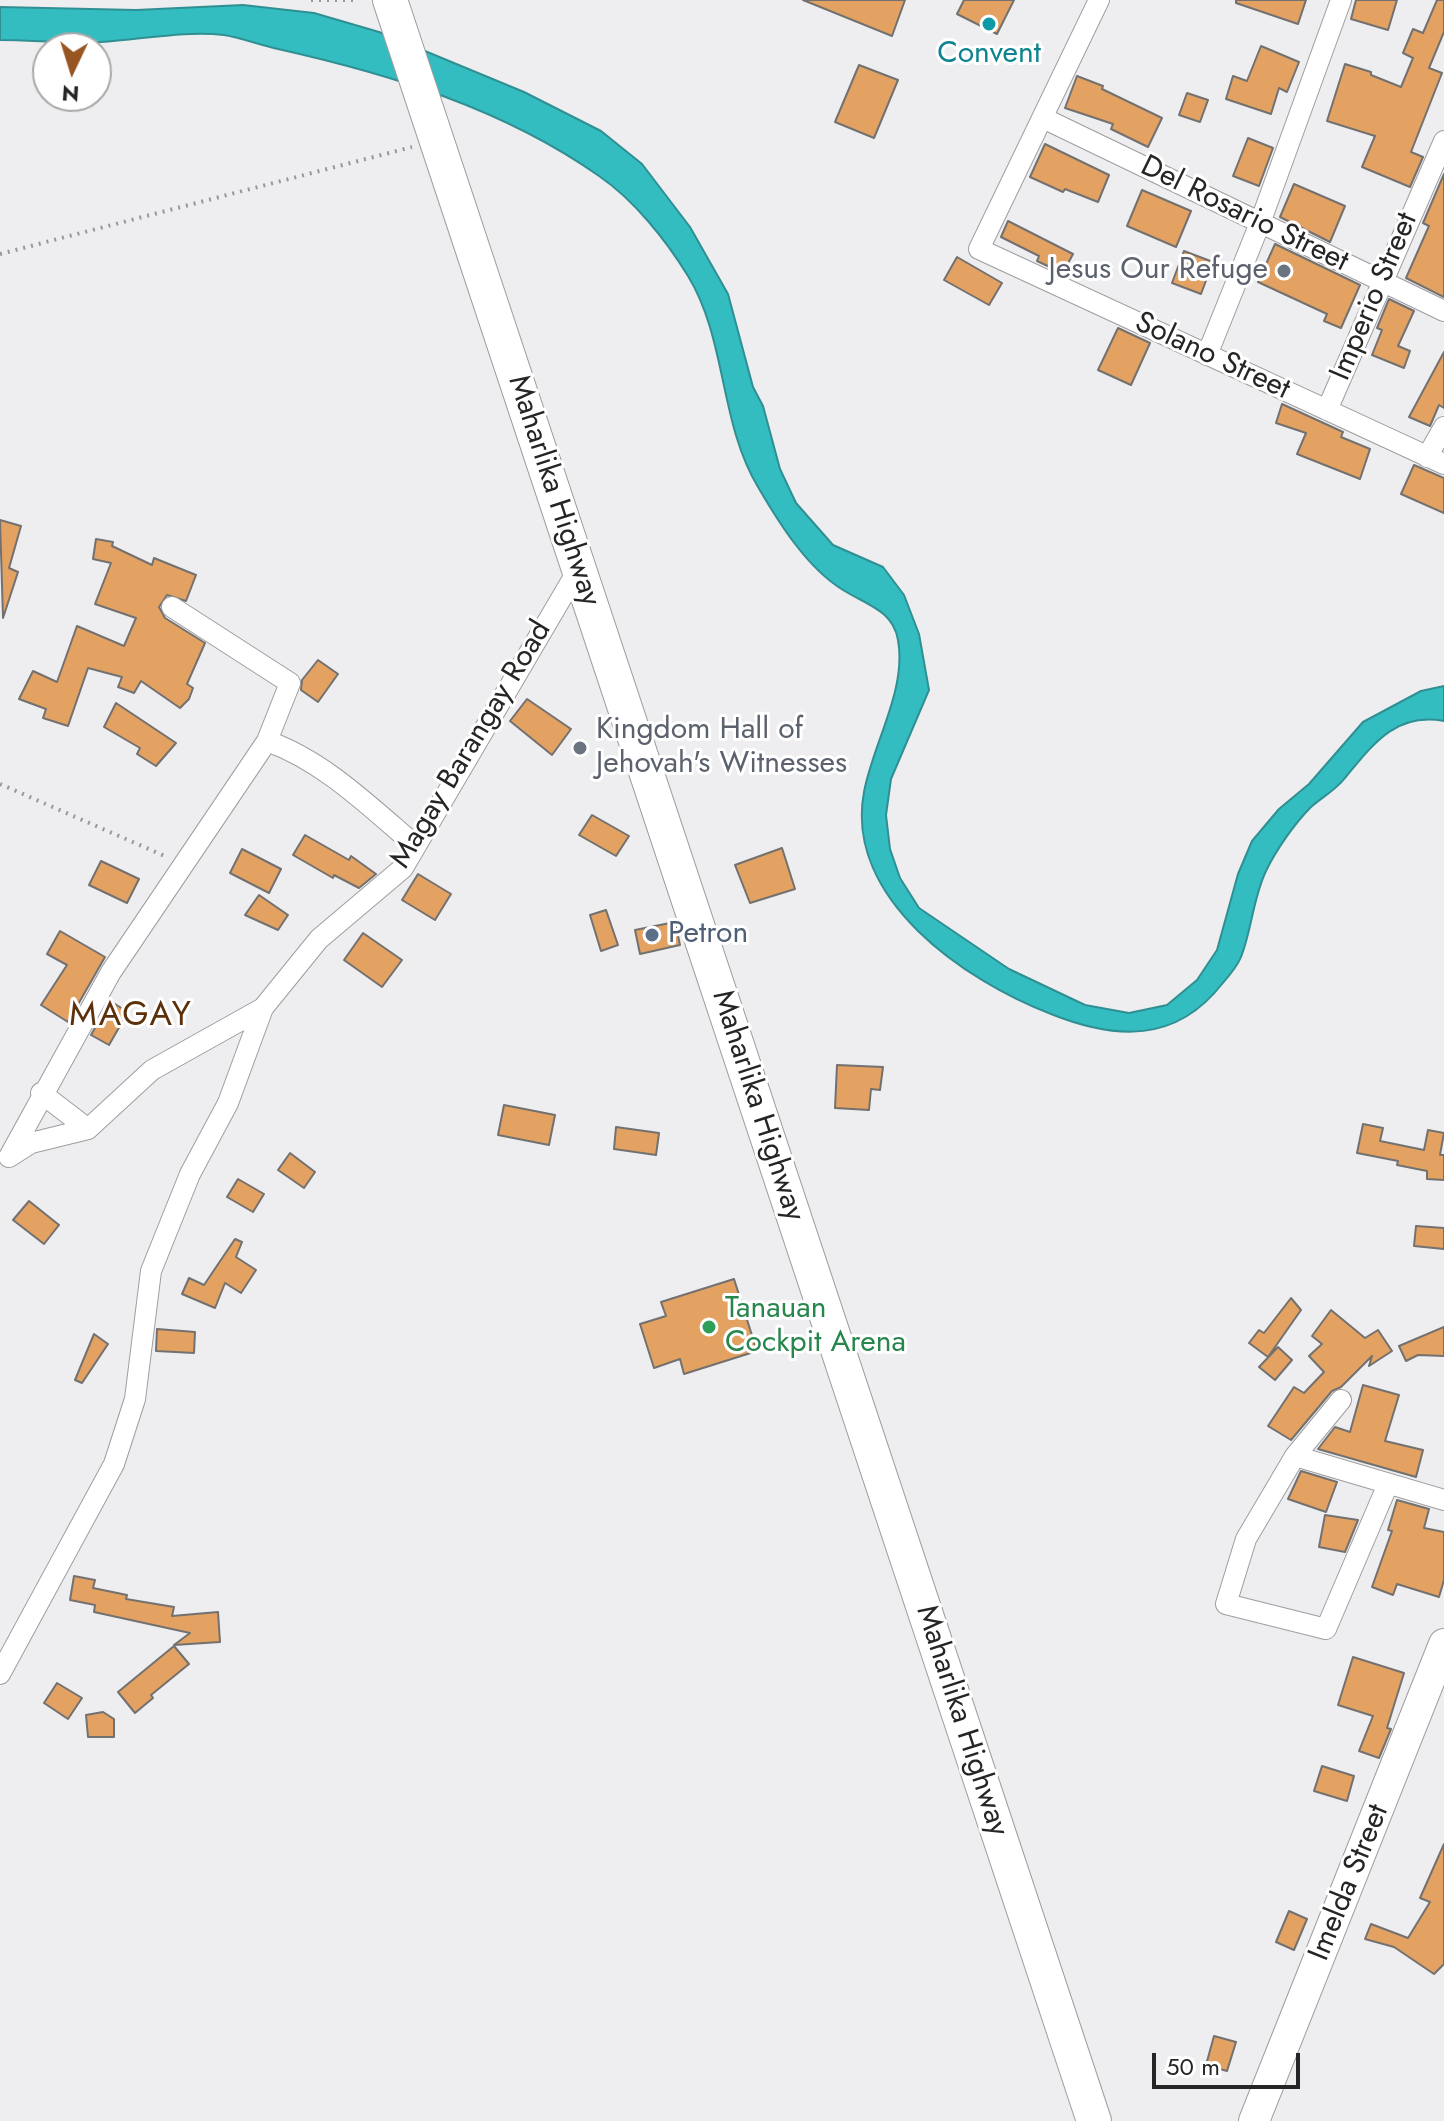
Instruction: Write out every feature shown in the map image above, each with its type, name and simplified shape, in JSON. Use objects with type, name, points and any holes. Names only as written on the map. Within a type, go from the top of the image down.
[{"type":"highway","name":"Maharlika Highway","points":[[393,10],[1094,2121]]},
{"type":"main road","name":"Imelda Street","points":[[1254,2121],[1444,1644]]},
{"type":"street","points":[[1043,118],[1099,0]]},
{"type":"street","points":[[1207,355],[1260,223],[1341,0]]},
{"type":"street","name":"Del Rosario Street","points":[[1043,118],[1444,311]]},
{"type":"street","name":"Solano Street","points":[[1043,118],[979,249],[1436,460]]},
{"type":"street","name":"Imperio Street","points":[[1327,410],[1444,141]]},
{"type":"street","points":[[1436,460],[1444,427]]},
{"type":"street","name":"Magay Barangay Road","points":[[41,1093],[9,1157],[31,1143],[88,1129],[152,1070],[263,1008],[319,939],[403,868],[579,568]]},
{"type":"street","points":[[88,1129],[41,1093],[111,972],[267,741],[290,683],[172,607]]},
{"type":"street","points":[[267,741],[291,750],[344,785],[416,846]]},
{"type":"street","points":[[0,1674],[114,1464],[135,1399],[151,1271],[190,1174],[228,1103],[263,1008]]},
{"type":"street","points":[[1341,1400],[1295,1456],[1246,1539],[1226,1604],[1326,1629],[1388,1484]]},
{"type":"street","points":[[1295,1456],[1444,1500]]},
{"type":"path","points":[[311,0],[357,0]]},
{"type":"path","points":[[0,254],[435,132]]},
{"type":"path","points":[[0,784],[184,865]]},
{"type":"water","points":[[243,5],[314,13],[379,32],[524,92],[601,131],[642,164],[690,227],[728,294],[753,387],[763,406],[780,469],[796,503],[833,545],[883,567],[904,595],[919,634],[929,690],[891,779],[886,815],[890,849],[900,878],[919,908],[1009,969],[1085,1005],[1129,1013],[1167,1005],[1197,980],[1217,950],[1238,874],[1252,841],[1279,809],[1309,784],[1363,722],[1421,691],[1444,686],[1444,721],[1412,721],[1387,733],[1337,786],[1305,813],[1266,871],[1237,964],[1204,1003],[1185,1017],[1144,1031],[1099,1029],[1075,1023],[1017,999],[949,957],[918,931],[892,901],[873,867],[863,831],[864,792],[898,678],[895,630],[877,609],[843,590],[817,570],[795,544],[758,487],[736,436],[701,301],[670,249],[648,222],[625,197],[599,176],[525,131],[445,97],[362,70],[224,35],[194,34],[112,41],[112,32],[32,32],[32,41],[0,40],[0,7],[136,10]]},
{"type":"building","points":[[803,0],[905,0],[892,36]]},
{"type":"building","name":"Convent","points":[[964,0],[1014,0],[997,34],[957,14]]},
{"type":"building","points":[[1236,0],[1306,0],[1298,24],[1236,3]]},
{"type":"building","points":[[1356,0],[1397,0],[1388,30],[1351,19]]},
{"type":"building","points":[[1437,0],[1444,0],[1444,32],[1429,68],[1442,73],[1411,152],[1423,157],[1410,187],[1362,167],[1375,136],[1327,121],[1345,64],[1371,72],[1371,75],[1401,87],[1413,58],[1403,53],[1413,29],[1423,33]]},
{"type":"building","points":[[1261,46],[1299,62],[1287,92],[1279,88],[1271,114],[1226,99],[1233,76],[1247,81]]},
{"type":"building","points":[[859,65],[898,80],[874,138],[835,122]]},
{"type":"building","points":[[1077,76],[1103,86],[1102,89],[1162,118],[1148,147],[1111,129],[1113,124],[1065,108]]},
{"type":"building","points":[[1187,93],[1208,100],[1200,122],[1179,115]]},
{"type":"building","points":[[1248,138],[1273,148],[1259,186],[1233,176]]},
{"type":"building","points":[[1045,144],[1109,175],[1098,202],[1065,189],[1063,192],[1030,177]]},
{"type":"building","points":[[1444,174],[1444,297],[1406,278],[1429,226],[1423,223]]},
{"type":"building","points":[[1294,184],[1345,206],[1330,242],[1280,217]]},
{"type":"building","points":[[1142,190],[1191,211],[1176,247],[1127,226]]},
{"type":"building","points":[[1008,221],[1073,254],[1063,273],[1037,261],[1039,256],[1001,237]]},
{"type":"building","points":[[1275,244],[1360,285],[1341,328],[1324,321],[1327,314],[1258,282]]},
{"type":"building","points":[[1184,251],[1213,262],[1201,294],[1172,283]]},
{"type":"building","points":[[957,257],[1002,283],[989,305],[944,280]]},
{"type":"building","points":[[1389,299],[1414,311],[1398,346],[1410,351],[1404,368],[1372,355],[1382,330],[1377,328]]},
{"type":"building","points":[[1118,328],[1150,343],[1131,385],[1098,370]]},
{"type":"building","points":[[1444,352],[1444,408],[1439,405],[1430,426],[1409,417]]},
{"type":"building","points":[[1282,404],[1343,432],[1341,437],[1370,449],[1360,479],[1297,454],[1306,433],[1276,423]]},
{"type":"building","points":[[1414,465],[1444,478],[1444,513],[1401,494]]},
{"type":"building","points":[[0,520],[21,526],[9,568],[18,572],[3,618]]},
{"type":"building","points":[[96,539],[113,542],[112,546],[152,565],[154,558],[196,575],[186,601],[167,595],[159,607],[165,618],[205,643],[187,684],[193,688],[189,699],[180,708],[141,681],[134,693],[118,687],[122,677],[88,668],[68,726],[43,718],[46,709],[19,699],[33,671],[57,682],[77,626],[124,646],[136,618],[95,604],[111,563],[93,559]]},
{"type":"building","points":[[318,660],[338,674],[318,702],[301,690],[302,680]]},
{"type":"building","points":[[527,699],[571,729],[552,755],[510,721]]},
{"type":"building","points":[[116,703],[176,743],[156,766],[137,754],[140,748],[104,727]]},
{"type":"building","points":[[592,815],[629,836],[616,856],[579,835]]},
{"type":"building","points":[[305,835],[349,860],[351,856],[376,874],[359,888],[334,875],[333,878],[293,855]]},
{"type":"building","points":[[782,848],[795,889],[750,903],[735,865]]},
{"type":"building","points":[[242,849],[281,869],[269,893],[230,873]]},
{"type":"building","points":[[101,861],[139,879],[127,903],[89,885]]},
{"type":"building","points":[[418,874],[451,894],[435,920],[402,900]]},
{"type":"building","points":[[259,895],[288,915],[278,930],[245,915]]},
{"type":"building","points":[[606,910],[618,945],[601,951],[590,915]]},
{"type":"building","points":[[675,922],[680,945],[640,954],[635,930]]},
{"type":"building","points":[[60,931],[105,957],[68,1022],[41,1005],[67,965],[47,954]]},
{"type":"building","points":[[363,933],[402,960],[382,987],[344,960]]},
{"type":"building","points":[[110,1001],[128,1012],[109,1045],[91,1035]]},
{"type":"building","points":[[837,1065],[883,1067],[880,1090],[871,1089],[869,1110],[835,1108]]},
{"type":"building","points":[[504,1105],[555,1115],[549,1145],[498,1135]]},
{"type":"building","points":[[1363,1124],[1383,1128],[1380,1141],[1424,1150],[1428,1130],[1444,1133],[1440,1155],[1444,1155],[1444,1180],[1427,1179],[1427,1171],[1397,1165],[1398,1161],[1357,1153]]},
{"type":"building","points":[[616,1127],[659,1133],[656,1155],[614,1149]]},
{"type":"building","points":[[290,1153],[315,1172],[304,1188],[278,1170]]},
{"type":"building","points":[[238,1179],[264,1194],[253,1212],[227,1197]]},
{"type":"building","points":[[29,1201],[59,1225],[44,1244],[13,1220]]},
{"type":"building","points":[[1416,1226],[1444,1228],[1444,1249],[1414,1246]]},
{"type":"building","points":[[235,1239],[242,1242],[236,1257],[256,1270],[241,1293],[225,1283],[215,1308],[182,1294],[189,1278],[204,1285]]},
{"type":"building","name":"Tanauan Cockpit Arena","points":[[734,1279],[757,1351],[684,1374],[680,1359],[654,1368],[640,1324],[666,1316],[661,1302]]},
{"type":"building","points":[[1291,1298],[1301,1310],[1268,1357],[1249,1343],[1259,1330],[1264,1333]]},
{"type":"building","points":[[1331,1310],[1365,1338],[1378,1330],[1392,1351],[1369,1366],[1372,1356],[1341,1387],[1332,1391],[1291,1440],[1268,1426],[1294,1387],[1304,1393],[1324,1372],[1309,1356],[1322,1344],[1312,1336]]},
{"type":"building","points":[[1444,1327],[1444,1356],[1418,1355],[1406,1361],[1399,1346]]},
{"type":"building","points":[[157,1329],[195,1332],[194,1353],[156,1351]]},
{"type":"building","points":[[94,1334],[108,1344],[82,1383],[75,1380]]},
{"type":"building","points":[[1278,1347],[1292,1360],[1275,1380],[1259,1367]]},
{"type":"building","points":[[1363,1385],[1399,1395],[1385,1441],[1423,1450],[1416,1477],[1318,1449],[1335,1427],[1350,1432]]},
{"type":"building","points":[[1301,1471],[1337,1482],[1326,1512],[1288,1499]]},
{"type":"building","points":[[1397,1500],[1429,1509],[1424,1528],[1444,1532],[1444,1580],[1439,1597],[1397,1584],[1393,1595],[1372,1587],[1392,1531],[1388,1530]]},
{"type":"building","points":[[1325,1515],[1358,1520],[1345,1552],[1319,1547]]},
{"type":"building","points":[[74,1576],[95,1580],[93,1588],[127,1595],[126,1599],[174,1607],[172,1616],[218,1612],[220,1642],[174,1645],[190,1633],[94,1612],[95,1605],[70,1600]]},
{"type":"building","points":[[174,1646],[189,1664],[151,1695],[153,1698],[135,1713],[118,1692]]},
{"type":"building","points":[[1353,1657],[1404,1673],[1387,1728],[1391,1729],[1379,1758],[1359,1751],[1373,1716],[1338,1705]]},
{"type":"building","points":[[57,1683],[82,1698],[68,1719],[44,1703]]},
{"type":"building","points":[[103,1712],[114,1719],[114,1737],[88,1737],[86,1715]]},
{"type":"building","points":[[1322,1766],[1354,1776],[1347,1801],[1314,1791]]},
{"type":"building","points":[[1444,1844],[1444,1964],[1434,1974],[1394,1947],[1365,1939],[1371,1924],[1408,1938],[1430,1902],[1420,1898]]},
{"type":"building","points":[[1289,1911],[1307,1919],[1294,1950],[1276,1942]]},
{"type":"building","points":[[1214,2036],[1236,2042],[1227,2071],[1206,2065]]},
{"type":"place","name":"Convent","points":[[989,24]]},
{"type":"place","name":"Jesus Our Refuge","points":[[1284,271]]},
{"type":"place","name":"Kingdom Hall of Jehovah's Witnesses","points":[[580,748]]},
{"type":"place","name":"Petron","points":[[652,935]]},
{"type":"place","name":"Tanauan Cockpit Arena","points":[[709,1327]]},
{"type":"district","name":"MAGAY","points":[[131,1017]]}]
